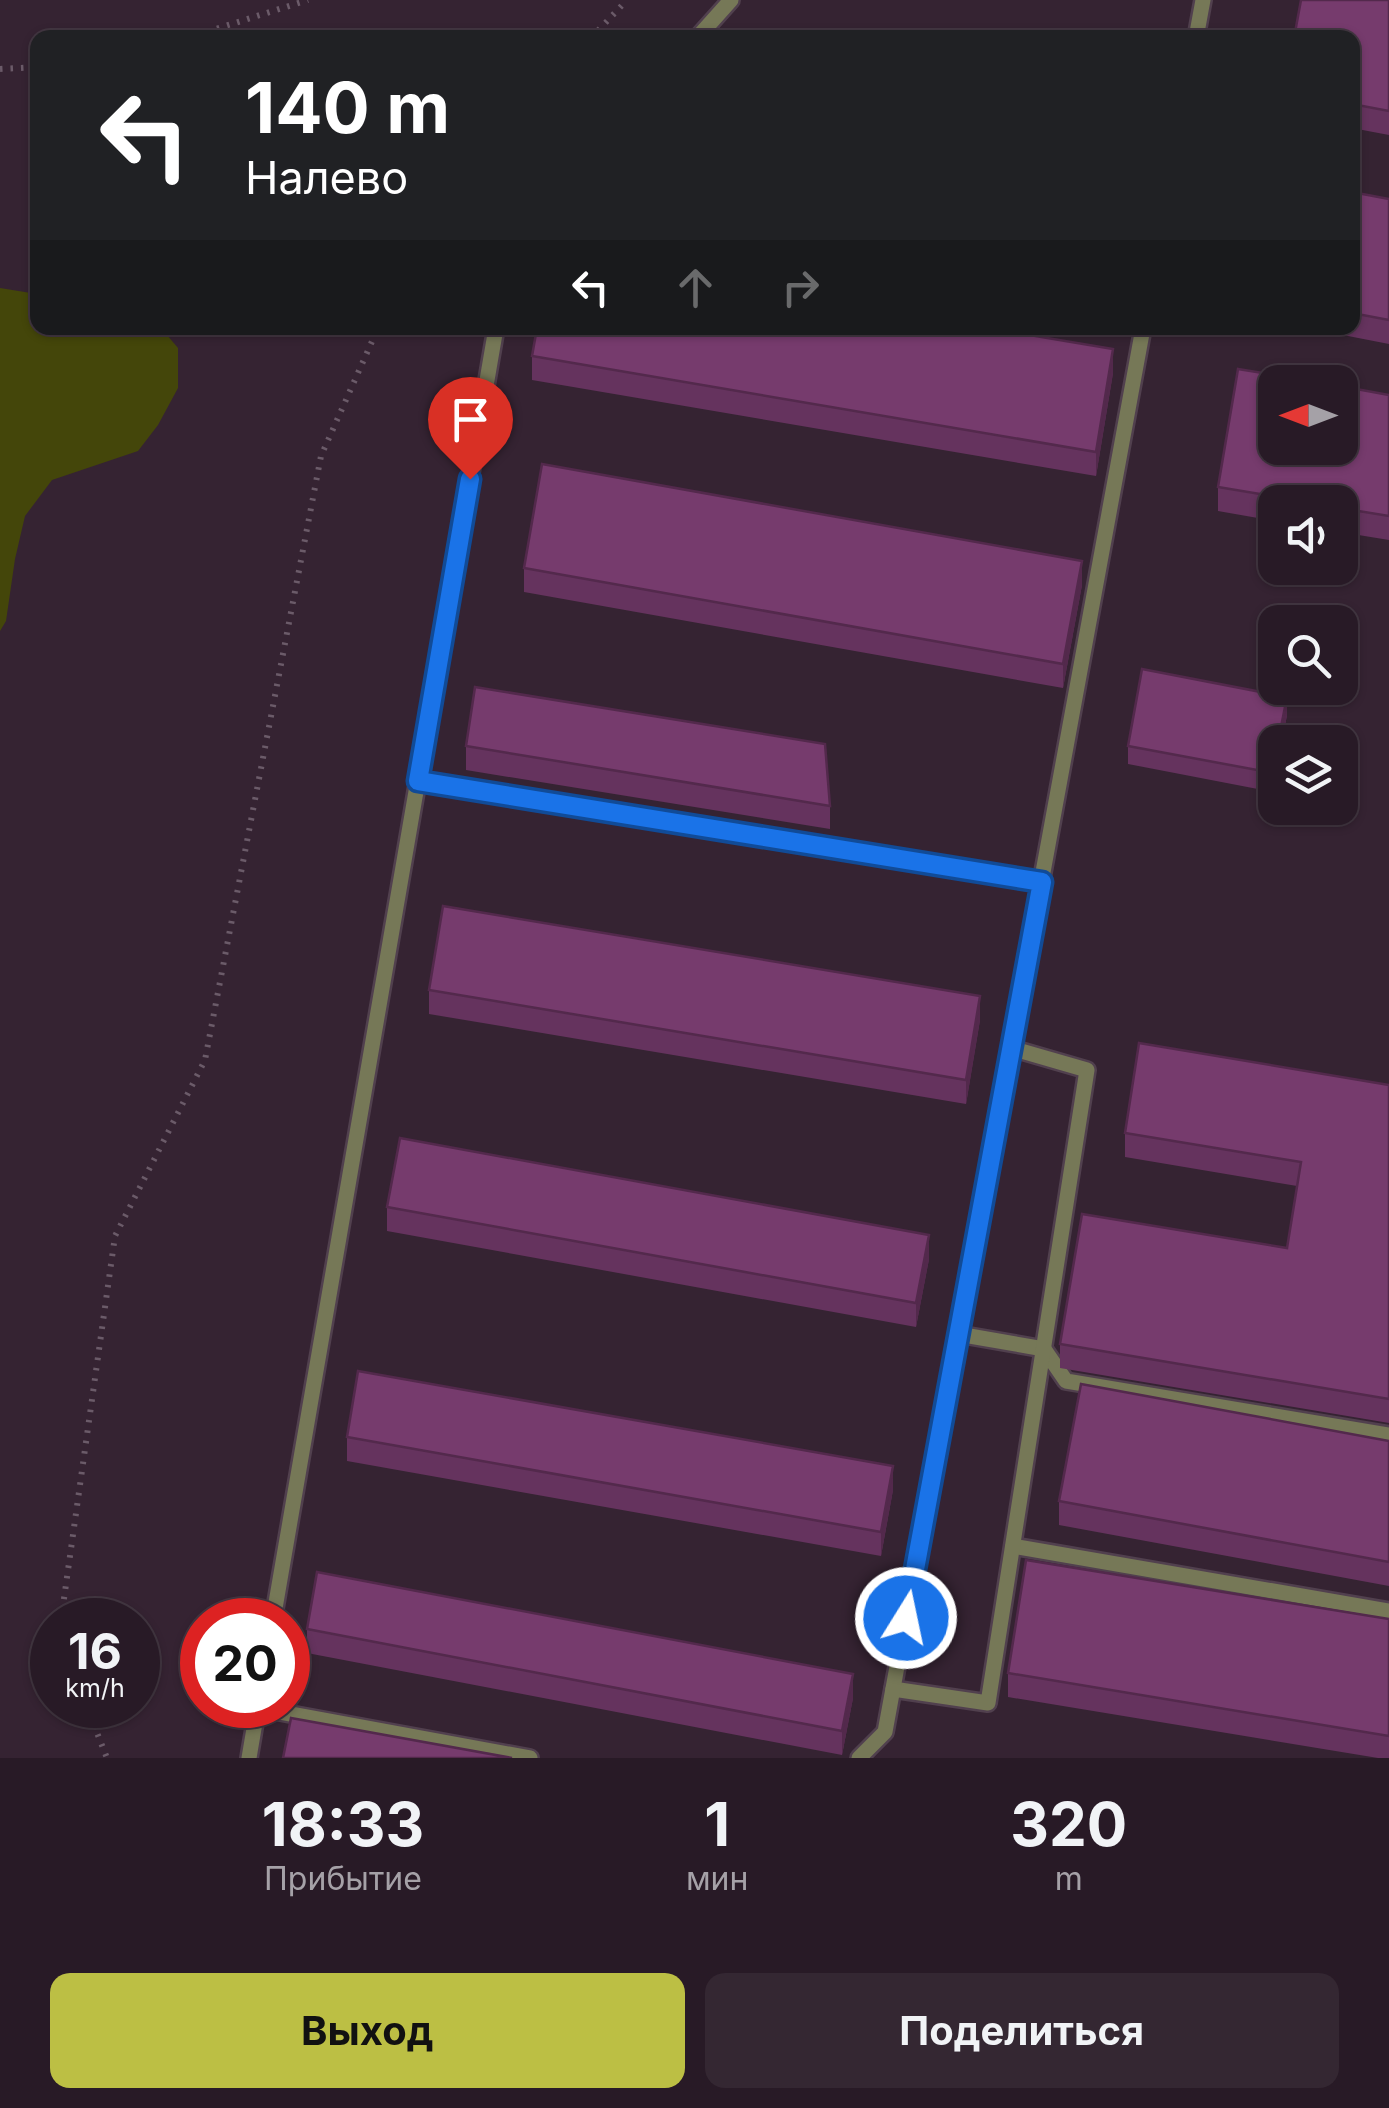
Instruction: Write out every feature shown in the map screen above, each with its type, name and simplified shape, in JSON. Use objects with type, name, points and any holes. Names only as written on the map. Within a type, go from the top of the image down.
[{"type":"lane","points":[[704,30],[731,0]]},
{"type":"lane","points":[[1197,30],[1203,0]]},
{"type":"lane","points":[[277,1598],[495,335]]},
{"type":"lane","points":[[859,1758],[885,1732],[894,1689],[1142,335]]},
{"type":"lane","points":[[418,781],[1042,882]]},
{"type":"lane","points":[[894,1689],[988,1704],[1088,1070],[1011,1048]]},
{"type":"lane","points":[[958,1334],[1044,1349],[1066,1381],[1389,1435]]},
{"type":"lane","points":[[1012,1546],[1389,1611]]},
{"type":"lane","points":[[310,1717],[530,1758]]},
{"type":"lane","points":[[249,1758],[254,1728]]},
{"type":"path","points":[[212,30],[308,0]]},
{"type":"path","points":[[599,30],[627,0]]},
{"type":"path","points":[[0,70],[30,68]]},
{"type":"path","points":[[64,1598],[116,1236],[205,1060],[321,456],[375,335]]},
{"type":"path","points":[[95,1728],[107,1758]]},
{"type":"shaded area","points":[[0,288],[30,293],[30,335],[167,335],[178,348],[178,388],[138,451],[52,480],[25,516],[6,621],[0,631]]},
{"type":"building","points":[[1301,0],[1389,0],[1389,111],[1360,106],[1360,30],[1295,30]]},
{"type":"building","points":[[1360,194],[1389,199],[1389,320],[1360,315]]},
{"type":"building","points":[[536,335],[1030,335],[1113,349],[1096,452],[532,356]]},
{"type":"building","points":[[1238,369],[1258,372],[1258,465],[1358,465],[1358,389],[1389,395],[1389,516],[1358,511],[1358,485],[1258,485],[1258,494],[1218,487]]},
{"type":"building","points":[[542,464],[1082,561],[1063,664],[524,568]]},
{"type":"building","points":[[1142,669],[1258,691],[1258,705],[1285,705],[1281,725],[1258,725],[1258,770],[1128,746]]},
{"type":"building","points":[[475,687],[825,744],[830,806],[466,746]]},
{"type":"building","points":[[443,906],[980,996],[966,1080],[429,990]]},
{"type":"building","points":[[1139,1043],[1389,1085],[1389,1399],[1060,1344],[1082,1214],[1287,1248],[1301,1162],[1125,1133]]},
{"type":"building","points":[[400,1138],[929,1235],[916,1303],[387,1207]]},
{"type":"building","points":[[358,1371],[893,1466],[881,1532],[347,1437]]},
{"type":"building","points":[[1081,1384],[1389,1441],[1389,1562],[1059,1501]]},
{"type":"building","points":[[1026,1560],[1389,1619],[1389,1736],[1008,1673]]},
{"type":"building","points":[[317,1572],[853,1674],[842,1731],[310,1630]]},
{"type":"building","points":[[310,1721],[512,1758],[283,1758],[289,1728],[310,1728]]},
{"type":"route","points":[[470,479],[418,781],[1042,882],[906,1618]]}]
